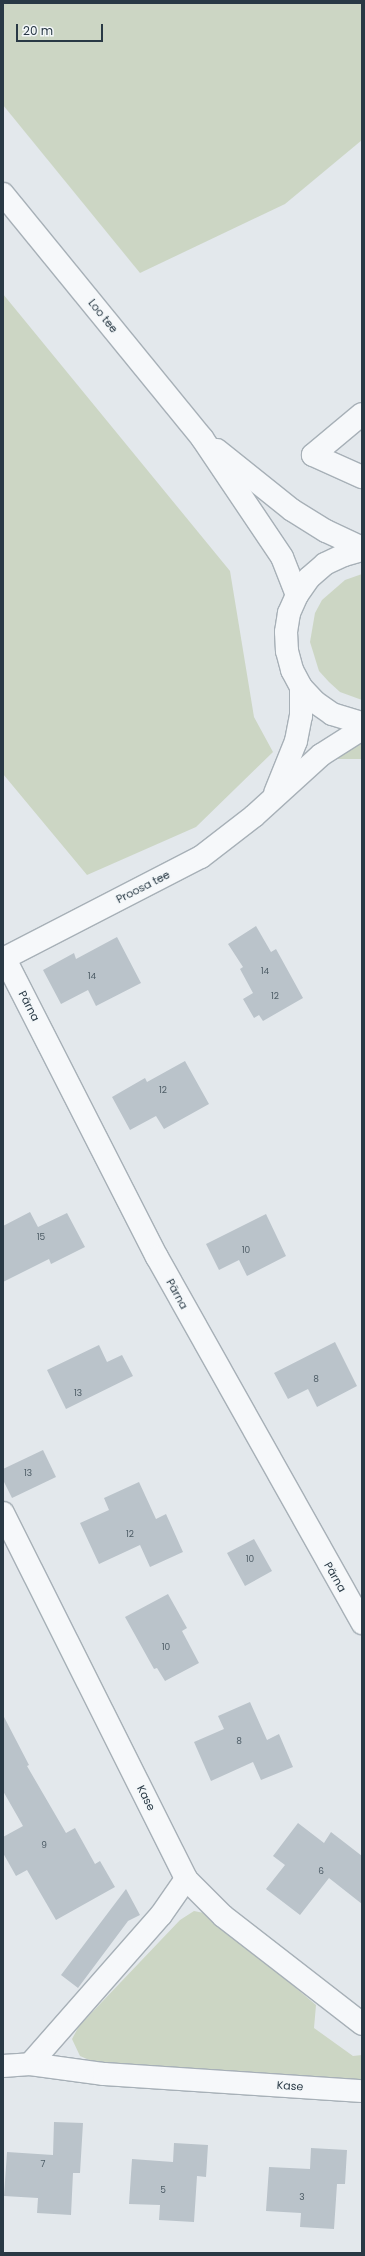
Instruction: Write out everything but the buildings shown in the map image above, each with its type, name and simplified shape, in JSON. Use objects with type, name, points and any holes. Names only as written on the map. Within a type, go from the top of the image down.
[{"type":"street","name":"Loo tee","points":[[3,194],[202,438],[282,557],[297,595]]},
{"type":"street","points":[[362,414],[313,454],[362,476]]},
{"type":"street","name":"Loo tee","points":[[202,438],[292,510],[326,531],[362,549]]},
{"type":"street","points":[[362,549],[344,555],[325,564],[309,578],[297,595],[289,613],[287,645],[292,670],[302,687],[315,702],[332,714],[362,723]]},
{"type":"street","name":"Proosa tee","points":[[273,798],[296,741],[302,716],[302,687]]},
{"type":"street","name":"Proosa tee","points":[[4,959],[201,857],[230,836],[332,747],[362,729]]},
{"type":"street","name":"Pärna","points":[[4,959],[157,1257],[362,1623]]},
{"type":"street","name":"Kase","points":[[3,1513],[186,1879],[223,1916],[362,2024]]},
{"type":"street","points":[[30,2064],[161,1915],[186,1879]]},
{"type":"street","name":"Kase","points":[[3,2066],[30,2064],[104,2074],[362,2091]]},
{"type":"green space","points":[[3,3],[362,3],[362,140],[285,204],[140,273],[3,105]]},
{"type":"green space","points":[[3,294],[230,571],[254,717],[273,752],[196,827],[87,875],[3,774]]},
{"type":"green space","points":[[362,574],[362,700],[340,692],[319,671],[310,642],[315,613],[322,600],[345,580]]},
{"type":"green space","points":[[362,743],[362,759],[335,759],[349,748]]},
{"type":"green space","points":[[194,1911],[209,1914],[316,2005],[314,2028],[353,2056],[362,2055],[362,2083],[101,2065],[80,2056],[72,2039],[79,2026],[180,1920]]}]
